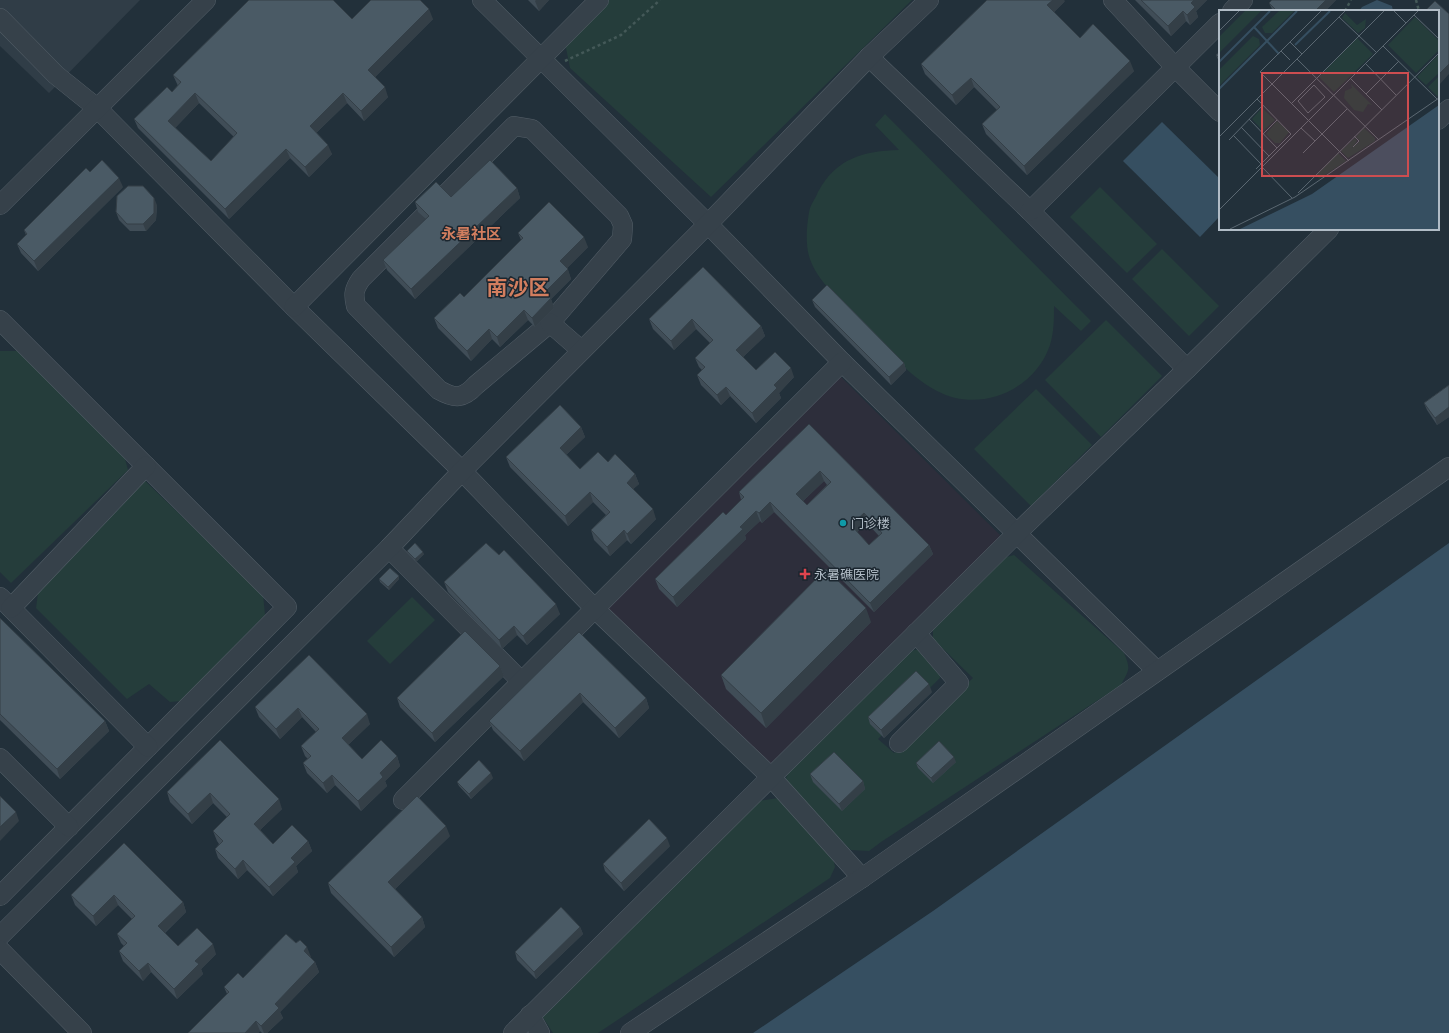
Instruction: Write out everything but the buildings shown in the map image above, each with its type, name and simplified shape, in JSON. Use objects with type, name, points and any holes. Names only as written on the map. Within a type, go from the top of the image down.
[{"type":"street","points":[[0,205],[206,0]]},
{"type":"street","points":[[482,0],[708,224],[842,362],[1157,671]]},
{"type":"street","points":[[294,306],[435,165],[545,63],[599,0]]},
{"type":"street","points":[[0,936],[389,548],[462,471],[708,224],[869,57],[929,0]]},
{"type":"street","points":[[1113,0],[1175,67],[1219,111]]},
{"type":"street","points":[[1233,10],[1243,0]]},
{"type":"street","points":[[0,18],[56,75],[97,108],[294,306],[462,471],[595,609],[771,777],[862,878]]},
{"type":"street","points":[[1030,211],[1219,24]]},
{"type":"street","points":[[869,57],[1030,211],[1187,370]]},
{"type":"street","points":[[1439,119],[1449,109]]},
{"type":"street","points":[[514,126],[532,129],[619,216],[622,225],[622,239],[550,323],[469,393],[458,397],[448,395],[439,390],[356,306],[353,296],[360,279],[456,184],[514,126]]},
{"type":"street","points":[[435,165],[456,184]]},
{"type":"street","points":[[387,213],[407,233]]},
{"type":"street","points":[[513,1033],[1017,533],[1187,370],[1327,230]]},
{"type":"street","points":[[550,323],[581,350]]},
{"type":"street","points":[[0,896],[287,607],[2,324]]},
{"type":"street","points":[[403,800],[842,362]]},
{"type":"street","points":[[146,466],[5,603],[148,747]]},
{"type":"street","points":[[630,1033],[862,878],[1449,467]]},
{"type":"street","points":[[389,548],[522,682]]},
{"type":"street","points":[[900,743],[959,683],[916,633]]},
{"type":"street","points":[[0,758],[69,827]]},
{"type":"street","points":[[0,950],[82,1033]]},
{"type":"street","points":[[530,1015],[540,1033]]},
{"type":"path","points":[[545,63],[621,35],[660,0]]},
{"type":"path","points":[[1346,10],[1351,0]]},
{"type":"path","points":[[1417,0],[1419,10]]},
{"type":"shaded area","points":[[0,0],[140,0],[49,93],[0,46]]},
{"type":"shaded area","points":[[1377,0],[1392,6],[1393,10],[1360,10],[1362,7]]},
{"type":"shaded area","points":[[1162,122],[1219,178],[1219,217],[1200,237],[1123,161]]},
{"type":"shaded area","name":"永暑礁医院","points":[[840,376],[1003,538],[769,771],[606,609]]},
{"type":"shaded area","points":[[1449,543],[1449,1033],[753,1033],[933,911]]},
{"type":"green space","points":[[607,0],[912,0],[711,197],[570,68],[565,43]]},
{"type":"green space","points":[[885,114],[1091,321],[1081,331],[1054,306],[1054,326],[1050,345],[1043,361],[1032,374],[1019,385],[1004,394],[971,400],[954,397],[937,391],[926,384],[894,357],[829,289],[812,265],[807,245],[808,219],[810,208],[825,180],[842,164],[852,159],[874,152],[899,150],[875,125]]},
{"type":"green space","points":[[1100,187],[1157,244],[1127,273],[1070,217]]},
{"type":"green space","points":[[1162,249],[1219,306],[1189,336],[1132,279]]},
{"type":"green space","points":[[1106,320],[1162,376],[1101,437],[1045,380]]},
{"type":"green space","points":[[0,351],[17,351],[124,455],[128,470],[11,583],[0,572]]},
{"type":"green space","points":[[1036,389],[1092,445],[1031,506],[974,449]]},
{"type":"green space","points":[[142,478],[263,594],[265,615],[181,701],[170,702],[149,684],[127,699],[36,608],[38,593]]},
{"type":"green space","points":[[1014,555],[1124,653],[1128,663],[1126,676],[1121,685],[869,851],[851,850],[789,789],[786,778],[791,768],[908,651],[921,649],[939,668],[940,678],[878,739],[894,753],[973,678],[933,639],[933,627],[1003,558]]},
{"type":"green space","points":[[412,597],[435,620],[390,664],[367,641]]},
{"type":"green space","points":[[778,798],[832,853],[835,867],[830,878],[598,1033],[553,1033],[542,1016],[758,801]]},
{"type":"place","name":"门诊楼","points":[[843,523]]},
{"type":"place","name":"永暑礁医院","points":[[805,574]]},
{"type":"district","name":"永暑社区","points":[[471,234]]},
{"type":"district","name":"南沙区","points":[[518,288]]}]
